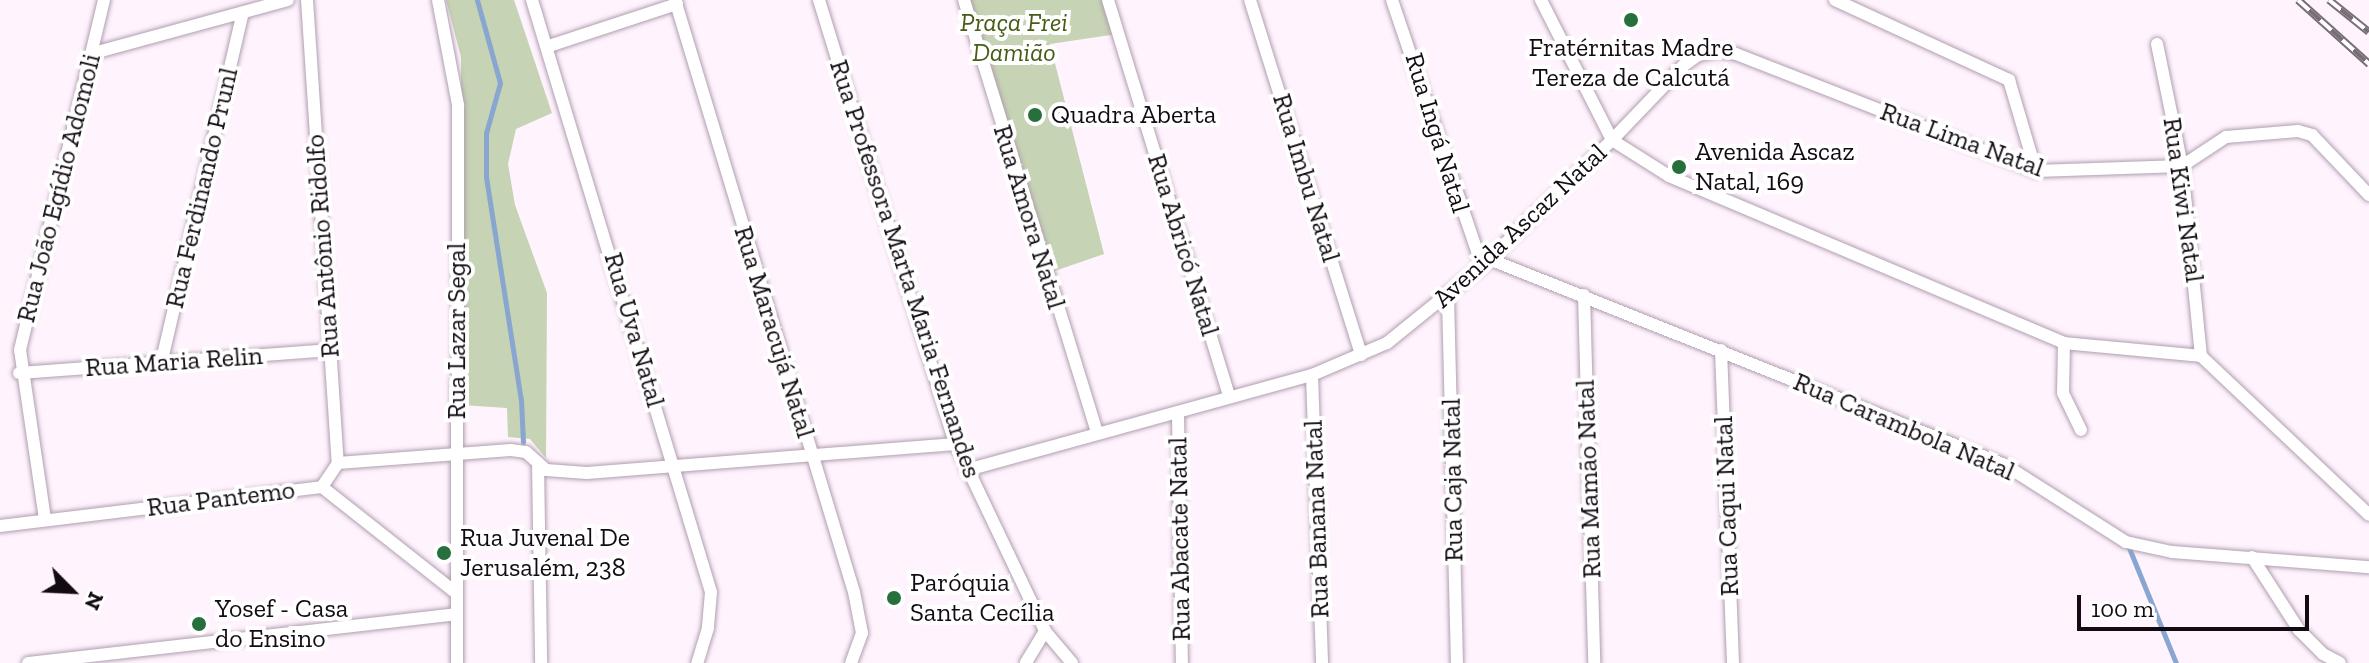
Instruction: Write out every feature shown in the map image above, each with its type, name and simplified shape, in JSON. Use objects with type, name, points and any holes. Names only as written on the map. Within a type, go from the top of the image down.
[{"type":"street","name":"Rua João Egídio Adomoli","points":[[45,519],[19,373],[22,332],[94,53],[104,0]]},
{"type":"street","points":[[94,53],[288,0]]},
{"type":"street","name":"Rua Antônio Ridolfo","points":[[307,0],[338,463]]},
{"type":"street","name":"Rua Lazar Segal","points":[[438,0],[458,105],[457,663]]},
{"type":"street","name":"Rua Uva Natal","points":[[532,0],[549,46],[711,592],[708,628],[697,663]]},
{"type":"street","name":"Rua Professora Marta Maria Fernandes","points":[[819,0],[956,444],[1045,631],[1072,663]]},
{"type":"street","name":"Rua Amora Natal","points":[[964,0],[1097,433]]},
{"type":"street","name":"Rua Abricó Natal","points":[[1108,0],[1229,397]]},
{"type":"street","name":"Rua Imbu Natal","points":[[1250,0],[1361,355]]},
{"type":"street","name":"Rua Ingá Natal","points":[[1392,0],[1486,263]]},
{"type":"street","points":[[1541,0],[1612,140]]},
{"type":"street","points":[[1835,0],[2009,80],[2036,171]]},
{"type":"street","points":[[549,46],[676,2]]},
{"type":"street","name":"Rua Maracujá Natal","points":[[676,2],[861,620],[862,642],[851,663]]},
{"type":"street","name":"Rua Ferdinando Prunl","points":[[161,364],[243,13]]},
{"type":"street","name":"Rua Kiwi Natal","points":[[2157,44],[2182,166],[2201,356]]},
{"type":"street","name":"Rua Lima Natal","points":[[1612,140],[1683,66],[1698,55],[1718,51],[1736,54],[2036,171],[2182,166]]},
{"type":"street","points":[[2182,166],[2226,137],[2298,131],[2322,144],[2369,195]]},
{"type":"street","name":"Avenida Ascaz Natal","points":[[967,470],[1097,433],[1178,415],[1229,397],[1312,375],[1361,355],[1448,297],[1612,140],[1669,176],[2064,343],[2201,356]]},
{"type":"street","name":"Rua Carambola Natal","points":[[1486,263],[1584,295],[2005,465],[2126,542],[2369,567]]},
{"type":"street","name":"Rua Mamão Natal","points":[[1584,295],[1594,663]]},
{"type":"street","name":"Rua Caja Natal","points":[[1448,297],[1457,663]]},
{"type":"street","points":[[2064,343],[2063,393],[2081,430]]},
{"type":"street","name":"Rua Maria Relin","points":[[19,373],[329,350]]},
{"type":"street","name":"Rua Caqui Natal","points":[[1721,350],[1733,663]]},
{"type":"street","points":[[2201,356],[2369,515]]},
{"type":"street","name":"Rua Banana Natal","points":[[1312,375],[1322,663]]},
{"type":"street","name":"Rua Abacate Natal","points":[[1178,415],[1182,663]]},
{"type":"street","points":[[322,487],[338,463],[526,452],[557,473],[956,444]]},
{"type":"street","points":[[538,463],[541,663]]},
{"type":"street","name":"Rua Pantemo","points":[[0,526],[322,487],[455,592]]},
{"type":"street","points":[[2252,557],[2299,630],[2323,654],[2340,663]]},
{"type":"street","points":[[28,663],[456,614]]},
{"type":"street","points":[[1026,663],[1045,631]]},
{"type":"green space","points":[[446,0],[514,0],[552,113],[516,129],[508,164],[515,205],[547,293],[546,458],[530,439],[508,437],[507,408],[461,405],[461,57]]},
{"type":"green space","name":"Praça Frei Damião","points":[[964,0],[1107,0],[1117,34],[1050,44],[1104,254],[1046,274]]},
{"type":"waterway","points":[[477,0],[500,83],[486,133],[486,177],[521,400],[523,442]]},
{"type":"waterway","points":[[2127,543],[2176,663]]},
{"type":"railway","points":[[2298,0],[2369,64]]},
{"type":"railway","points":[[2329,0],[2369,32]]},
{"type":"place","name":"Fratérnitas Madre Tereza de Calcutá","points":[[1631,20]]},
{"type":"place","name":"Quadra Aberta","points":[[1035,115]]},
{"type":"place","name":"Avenida Ascaz Natal, 169","points":[[1679,167]]},
{"type":"place","name":"Rua Juvenal De Jerusalém, 238","points":[[444,553]]},
{"type":"place","name":"Paróquia Santa Cecília","points":[[894,598]]},
{"type":"place","name":"Yosef - Casa do Ensino","points":[[199,624]]}]
